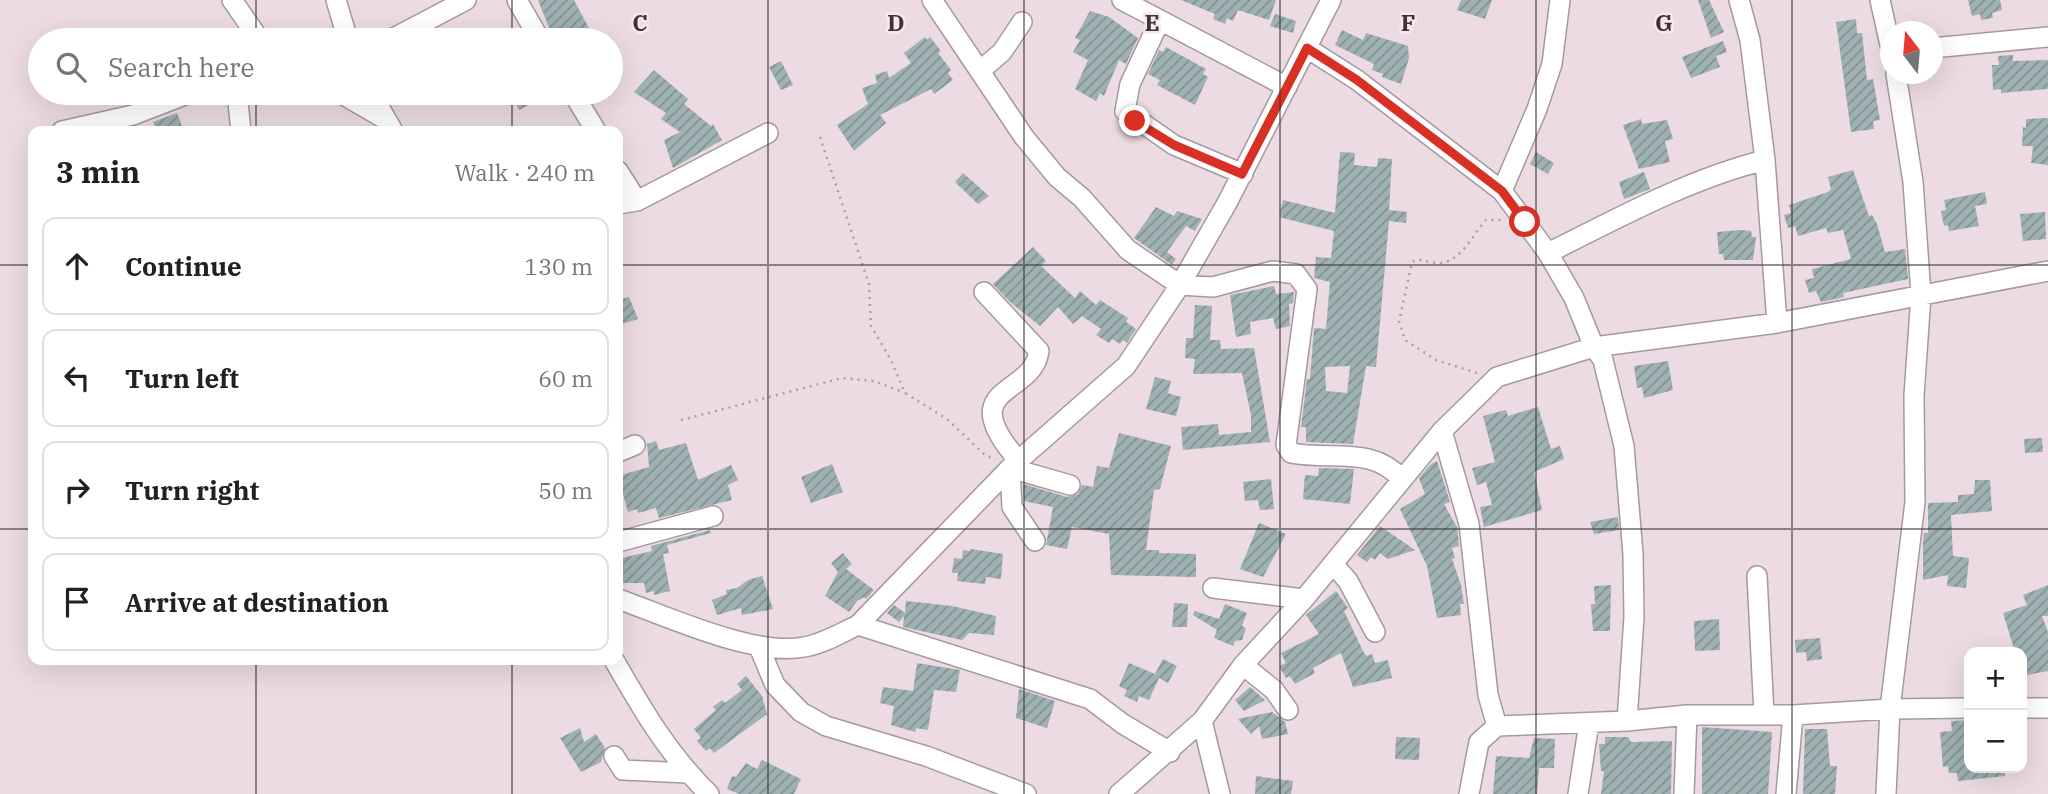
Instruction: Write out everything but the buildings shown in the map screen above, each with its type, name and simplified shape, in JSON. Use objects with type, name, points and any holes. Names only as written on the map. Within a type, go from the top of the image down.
[{"type":"street","points":[[232,0],[251,28]]},
{"type":"street","points":[[336,0],[344,28]]},
{"type":"street","points":[[413,28],[466,0]]},
{"type":"street","points":[[517,0],[533,28]]},
{"type":"street","points":[[933,0],[1024,137],[1057,177],[1082,198],[1128,250],[1180,285],[1213,286],[1273,271],[1296,274],[1307,289],[1286,445],[1292,453],[1305,456],[1330,454],[1375,460],[1389,465],[1402,479]]},
{"type":"street","points":[[1122,0],[1287,87]]},
{"type":"street","points":[[623,601],[759,648],[802,648],[828,640],[858,625],[1014,464],[1126,366],[1180,285],[1242,174],[1331,0]]},
{"type":"street","points":[[1502,191],[1552,64],[1560,0]]},
{"type":"street","points":[[1739,0],[1750,40],[1765,160],[1777,323]]},
{"type":"street","points":[[1880,0],[1885,21]]},
{"type":"street","points":[[1160,20],[1130,84],[1125,111],[1174,145],[1242,174]]},
{"type":"street","points":[[981,70],[1002,52],[1022,22]]},
{"type":"street","points":[[1943,47],[2048,37]]},
{"type":"street","points":[[1307,48],[1357,80],[1502,191],[1548,253],[1574,298],[1594,347],[1603,360],[1624,446],[1634,617],[1627,721]]},
{"type":"street","points":[[1886,794],[1889,709],[1915,502],[1913,396],[1921,295],[1913,182],[1898,84]]},
{"type":"street","points":[[108,126],[136,123],[168,105]]},
{"type":"street","points":[[238,105],[240,126]]},
{"type":"street","points":[[359,105],[389,125]]},
{"type":"street","points":[[378,105],[389,125]]},
{"type":"street","points":[[580,105],[593,126]]},
{"type":"street","points":[[627,202],[768,133]]},
{"type":"street","points":[[1548,253],[1629,212],[1731,168],[1765,160]]},
{"type":"street","points":[[1119,794],[1170,752],[1202,721],[1243,665],[1304,599],[1442,431],[1497,377],[1594,347],[1777,323],[2048,271]]},
{"type":"street","points":[[984,292],[1039,351],[1037,361],[995,400],[991,419],[1014,464],[1012,507],[1035,541]]},
{"type":"street","points":[[1442,431],[1469,524],[1488,695],[1497,726]]},
{"type":"street","points":[[1014,464],[1070,485]]},
{"type":"street","points":[[623,541],[713,516]]},
{"type":"street","points":[[1333,564],[1348,582],[1375,632]]},
{"type":"street","points":[[1757,576],[1764,715]]},
{"type":"street","points":[[1213,588],[1304,599]]},
{"type":"street","points":[[858,625],[1090,699],[1123,724],[1170,752]]},
{"type":"street","points":[[759,648],[775,685],[801,712],[826,726],[926,756],[1026,794]]},
{"type":"street","points":[[617,665],[652,727],[688,773],[709,794]]},
{"type":"street","points":[[1243,665],[1274,690],[1288,710]]},
{"type":"street","points":[[1469,794],[1479,742],[1497,726],[1627,721],[1687,715],[1793,715],[1889,709],[1964,708]]},
{"type":"street","points":[[2027,708],[2048,708]]},
{"type":"street","points":[[1684,794],[1687,715]]},
{"type":"street","points":[[1786,794],[1793,715]]},
{"type":"street","points":[[1202,721],[1220,794]]},
{"type":"street","points":[[1578,794],[1589,723]]},
{"type":"street","points":[[614,756],[623,771],[688,773]]},
{"type":"path","points":[[820,137],[869,284],[871,326],[891,360],[905,393]]},
{"type":"path","points":[[1497,377],[1436,360],[1405,340],[1399,323],[1412,262],[1424,259],[1438,263],[1459,257],[1486,220],[1525,222]]},
{"type":"path","points":[[681,420],[842,378],[874,381],[905,393],[947,419],[984,454],[1014,464]]},
{"type":"route","points":[[1135,121],[1174,145],[1242,174],[1307,48],[1357,80],[1434,142],[1502,191],[1525,222]]}]
